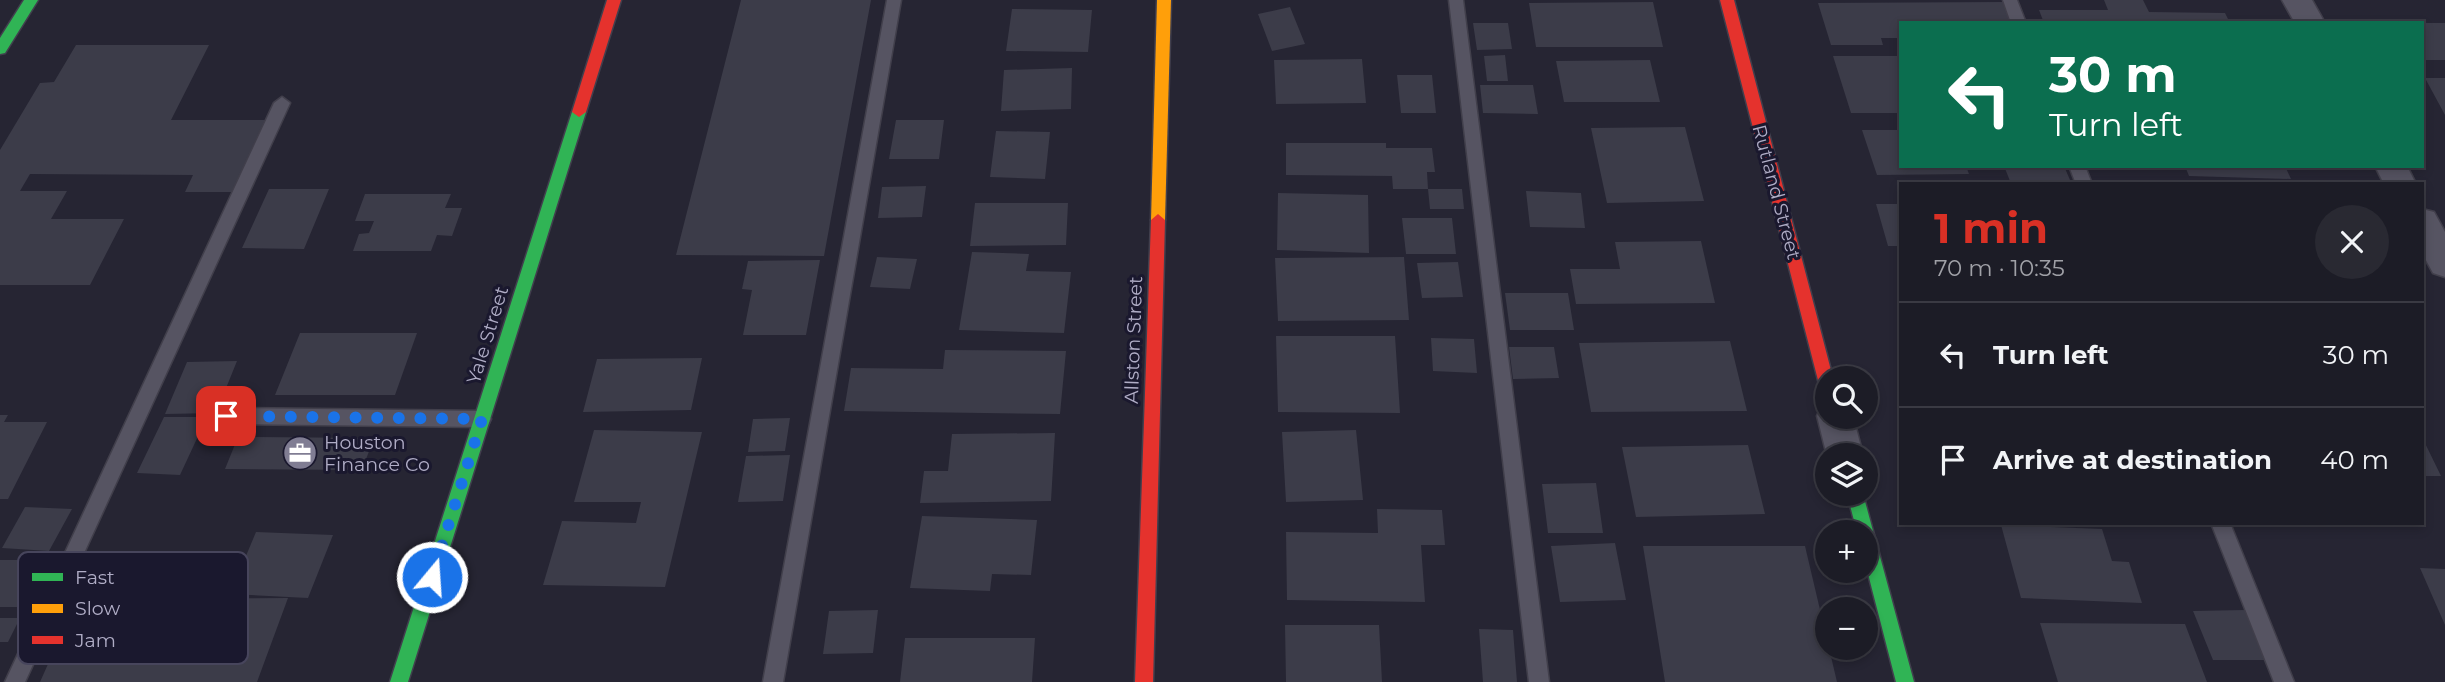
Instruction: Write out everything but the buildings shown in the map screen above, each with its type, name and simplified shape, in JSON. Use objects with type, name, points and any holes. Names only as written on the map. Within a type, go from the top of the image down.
[{"type":"street","points":[[0,49],[31,0]]},
{"type":"street","name":"Yale Street","points":[[399,682],[614,0]]},
{"type":"street","name":"Allston Street","points":[[1144,682],[1164,0]]},
{"type":"street","name":"Rutland Street","points":[[1727,0],[1822,366]]},
{"type":"street","points":[[2297,0],[2309,21]]},
{"type":"street","points":[[2424,226],[2445,263]]},
{"type":"street","points":[[1859,506],[1905,682]]},
{"type":"lane","points":[[773,682],[894,0]]},
{"type":"lane","points":[[1457,0],[1539,682]]},
{"type":"lane","points":[[2010,0],[2018,21]]},
{"type":"lane","points":[[75,552],[282,103]]},
{"type":"lane","points":[[226,416],[482,419]]},
{"type":"lane","points":[[2221,525],[2284,682]]},
{"type":"lane","points":[[15,682],[23,664]]},
{"type":"traffic: fast","points":[[0,49],[31,0]]},
{"type":"traffic: fast","points":[[399,682],[579,112]]},
{"type":"traffic: fast","points":[[1858,506],[1905,682]]},
{"type":"traffic: slow","points":[[1158,220],[1164,0]]},
{"type":"traffic: jam","points":[[579,112],[614,0]]},
{"type":"traffic: jam","points":[[1727,0],[1822,366]]},
{"type":"traffic: jam","points":[[1144,682],[1158,220]]},
{"type":"place","name":"Houston Finance Co","points":[[300,453]]},
{"type":"route","points":[[226,416],[482,419],[432,577]]}]
